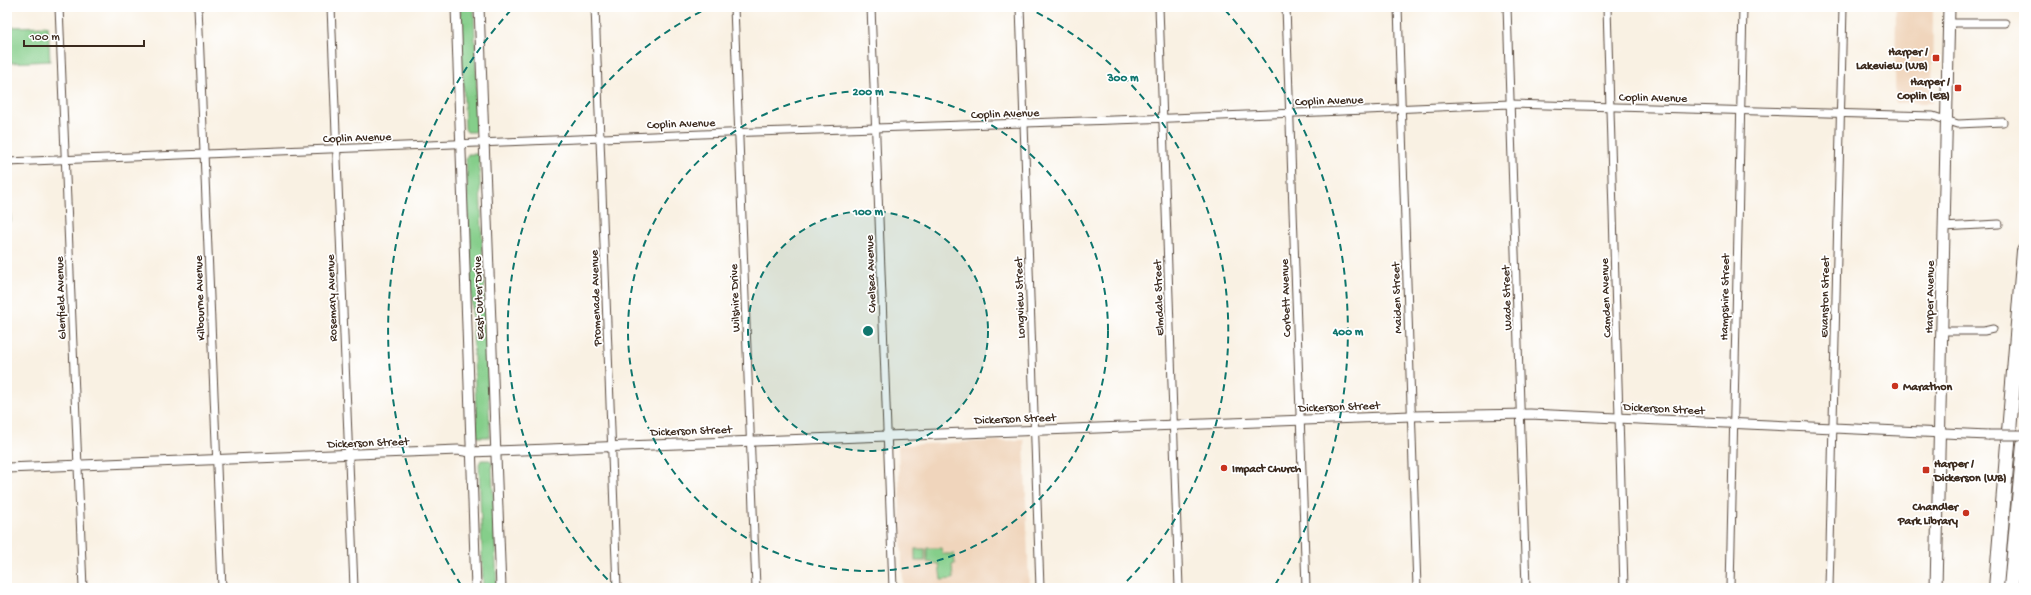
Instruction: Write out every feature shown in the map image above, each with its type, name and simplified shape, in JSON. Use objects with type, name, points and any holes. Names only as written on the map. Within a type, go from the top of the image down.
[{"type":"highway","points":[[1996,588],[2024,251]]},
{"type":"highway","points":[[2011,588],[2024,444]]},
{"type":"main road","name":"Harper Avenue","points":[[1936,588],[1949,7]]},
{"type":"street","name":"Glenfield Avenue","points":[[59,7],[83,588]]},
{"type":"street","name":"Kilbourne Avenue","points":[[198,7],[222,588]]},
{"type":"street","name":"Rosemary Avenue","points":[[331,7],[354,588]]},
{"type":"street","name":"East Outer Drive","points":[[456,7],[470,452],[476,588]]},
{"type":"street","name":"East Outer Drive","points":[[479,7],[501,588]]},
{"type":"street","name":"Promenade Avenue","points":[[595,7],[617,588]]},
{"type":"street","name":"Wilshire Drive","points":[[734,7],[756,588]]},
{"type":"street","name":"Chelsea Avenue","points":[[871,7],[893,588]]},
{"type":"street","name":"Longview Street","points":[[1020,7],[1040,588]]},
{"type":"street","name":"Elmdale Street","points":[[1159,7],[1179,588]]},
{"type":"street","name":"Corbett Avenue","points":[[1286,7],[1306,588]]},
{"type":"street","name":"Maiden Street","points":[[1398,7],[1417,588]]},
{"type":"street","name":"Wade Street","points":[[1507,7],[1526,588]]},
{"type":"street","name":"Camden Avenue","points":[[1607,7],[1624,588]]},
{"type":"street","name":"Hampshire Street","points":[[1730,588],[1732,423],[1743,7]]},
{"type":"street","name":"Evanston Street","points":[[1829,588],[1843,7]]},
{"type":"street","points":[[1949,23],[2005,23]]},
{"type":"street","name":"Coplin Avenue","points":[[7,162],[739,132],[1163,118],[1510,104],[1740,109],[1933,116],[1958,124],[2002,122]]},
{"type":"street","points":[[1943,227],[1999,224]]},
{"type":"street","points":[[1941,331],[1984,331],[1993,329]]},
{"type":"street","name":"Dickerson Street","points":[[7,468],[458,450],[470,452],[611,445],[888,436],[1174,424],[1520,414],[1620,417],[1939,434],[2024,435]]},
{"type":"shaded area","points":[[1896,7],[1933,7],[1932,103],[1895,103]]},
{"type":"shaded area","points":[[1024,440],[1029,588],[903,588],[898,445]]},
{"type":"green space","points":[[460,7],[474,7],[478,128],[475,132],[467,132],[465,129]]},
{"type":"green space","points":[[48,26],[50,61],[10,63],[9,27]]},
{"type":"green space","points":[[468,154],[478,154],[479,157],[490,437],[477,437],[466,158]]},
{"type":"green space","points":[[7,171],[11,222],[7,222]]},
{"type":"green space","points":[[481,460],[490,460],[492,463],[497,588],[483,588],[479,464]]},
{"type":"green space","points":[[927,548],[941,548],[943,554],[954,554],[955,564],[952,565],[953,579],[941,580],[939,564],[927,562]]},
{"type":"green space","points":[[915,549],[925,549],[925,561],[915,561]]},
{"type":"place","name":"Harper / Lakeview (WB)","points":[[1936,58]]},
{"type":"place","name":"Harper / Coplin (EB)","points":[[1958,88]]},
{"type":"place","name":"Marathon","points":[[1895,386]]},
{"type":"place","name":"Impact Church","points":[[1224,468]]},
{"type":"place","name":"Harper / Dickerson (WB)","points":[[1926,470]]},
{"type":"place","name":"Chandler Park Library","points":[[1966,513]]}]
